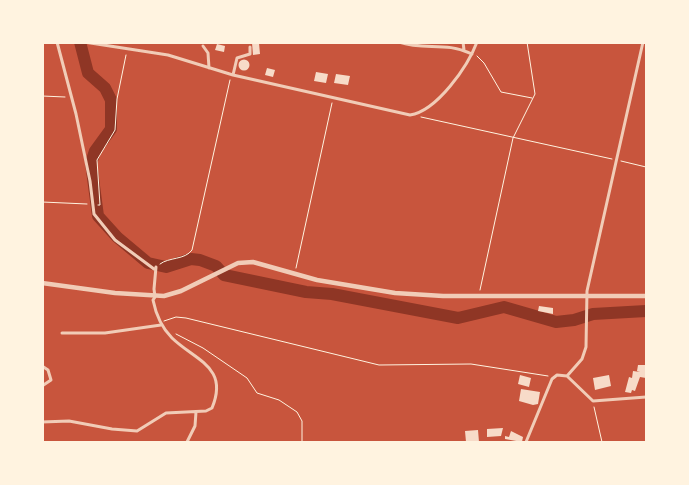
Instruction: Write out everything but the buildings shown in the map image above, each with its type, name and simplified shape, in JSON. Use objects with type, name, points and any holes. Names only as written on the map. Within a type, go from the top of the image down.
[{"type":"street","points":[[42,422],[69,421],[112,429],[136,431],[160,415],[206,411],[212,408],[216,395],[216,379],[206,364],[168,334],[160,323],[153,300],[155,297],[155,268],[108,234],[94,214],[76,114],[57,42]]},
{"type":"street","points":[[399,42],[417,46],[453,46],[472,54]]},
{"type":"street","points":[[463,42],[464,50]]},
{"type":"street","points":[[85,43],[168,55],[232,75],[410,115],[422,112],[434,102],[464,70],[477,42]]},
{"type":"street","points":[[567,376],[582,360],[586,347],[586,297],[643,42]]},
{"type":"street","points":[[203,46],[208,53],[209,68]]},
{"type":"street","points":[[232,75],[237,58],[250,54],[250,47]]},
{"type":"street","points":[[42,283],[155,297],[172,295],[230,266],[253,262],[295,275],[395,293],[586,297],[646,296]]},
{"type":"street","points":[[62,333],[105,333],[160,323]]},
{"type":"street","points":[[42,366],[48,370],[51,380],[42,386]]},
{"type":"street","points":[[526,442],[554,378],[560,374],[567,376],[592,400],[646,397]]},
{"type":"street","points":[[187,442],[195,426],[196,412]]},
{"type":"path","points":[[478,295],[513,138],[535,92],[528,42]]},
{"type":"path","points":[[99,205],[97,160],[115,130],[116,99],[127,49]]},
{"type":"path","points":[[472,54],[482,60],[502,93],[533,98]]},
{"type":"path","points":[[162,262],[188,254],[192,250],[232,75]]},
{"type":"path","points":[[42,96],[71,97]]},
{"type":"path","points":[[295,275],[333,97]]},
{"type":"path","points":[[410,115],[646,167]]},
{"type":"path","points":[[42,202],[93,204]]},
{"type":"path","points":[[160,323],[176,317],[186,318],[380,365],[471,364],[554,378]]},
{"type":"path","points":[[168,334],[176,334],[193,342],[247,378],[257,393],[279,400],[297,412],[302,421],[302,442]]},
{"type":"path","points":[[592,400],[602,442]]},
{"type":"waterway","points":[[80,42],[88,73],[105,88],[111,100],[111,129],[95,151],[91,163],[98,216],[117,237],[148,263],[166,267],[191,259],[200,260],[216,266],[224,275],[306,292],[332,294],[458,318],[504,307],[556,322],[574,320],[593,314],[646,311]]}]
